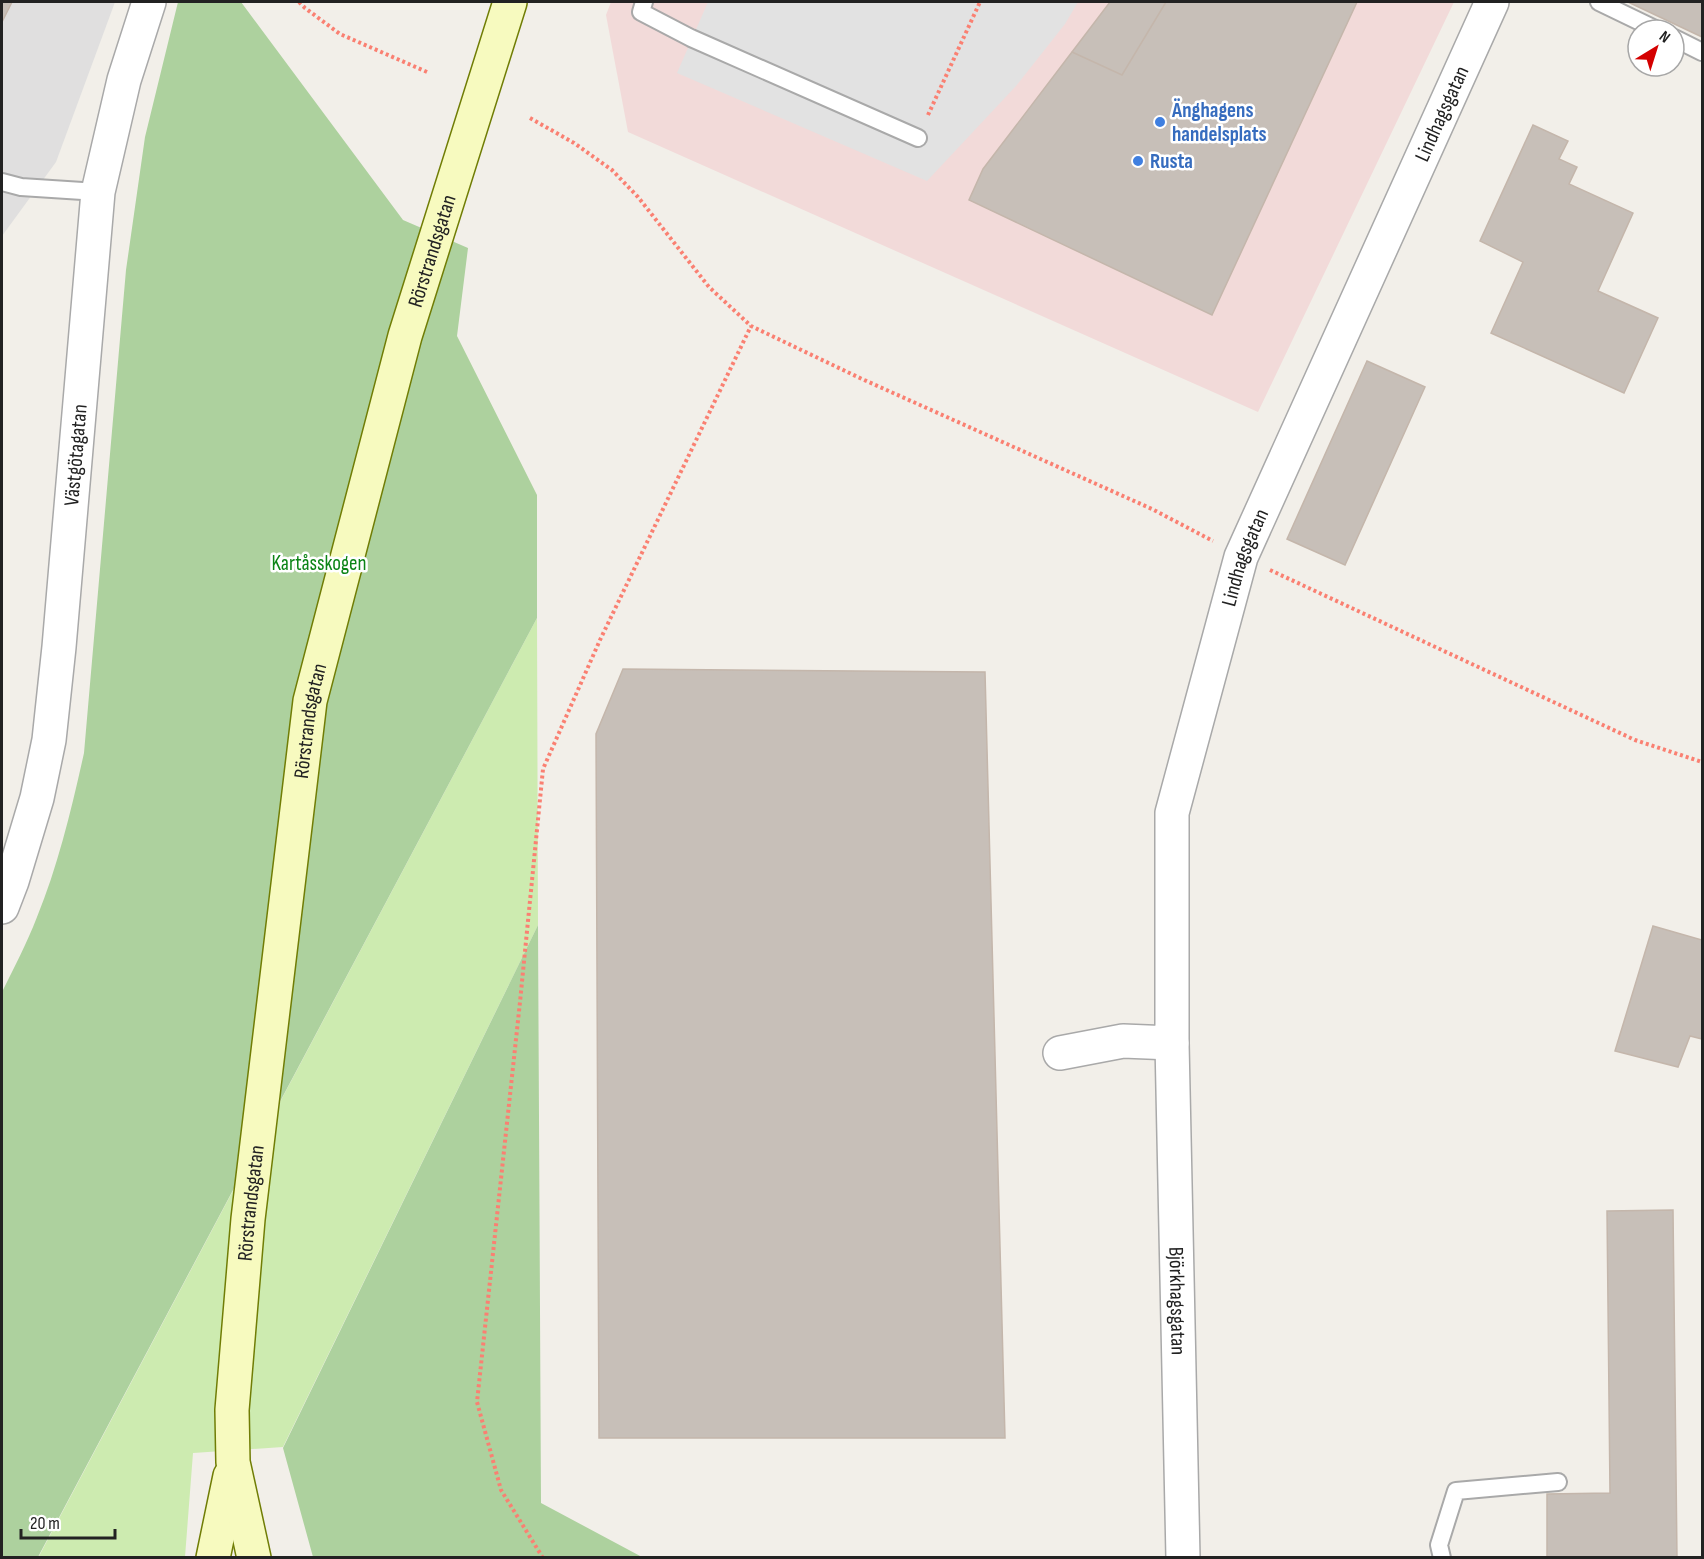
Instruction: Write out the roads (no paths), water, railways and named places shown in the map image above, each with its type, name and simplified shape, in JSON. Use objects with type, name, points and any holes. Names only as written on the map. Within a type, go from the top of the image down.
[{"type":"main road","name":"Rörstrandsgatan","points":[[254,1557],[233,1462],[232,1410],[248,1219],[310,701],[405,336],[510,2]]},
{"type":"main road","name":"Rörstrandsgatan","points":[[213,1557],[233,1462]]},
{"type":"street","name":"Västgötagatan","points":[[5,889],[37,798],[49,740],[98,192],[124,80],[149,2]]},
{"type":"street","name":"Lindhagsgatan","points":[[1172,1043],[1172,813],[1241,557],[1492,2]]},
{"type":"street","points":[[1060,1053],[1123,1041],[1172,1043]]},
{"type":"street","name":"Björkhagsgatan","points":[[1172,1043],[1183,1557]]},
{"type":"lane","points":[[644,2],[641,12],[691,38],[918,138]]},
{"type":"lane","points":[[1599,2],[1633,18]]},
{"type":"lane","points":[[1686,44],[1702,52]]},
{"type":"lane","points":[[2,182],[21,187],[98,192]]},
{"type":"lane","points":[[1442,1557],[1439,1545],[1456,1491],[1558,1482]]},
{"type":"place","name":"Änghagens handelsplats","points":[[1160,122]]},
{"type":"place","name":"Rusta","points":[[1138,161]]},
{"type":"park label","name":"Kartåsskogen","points":[[319,563]]}]
